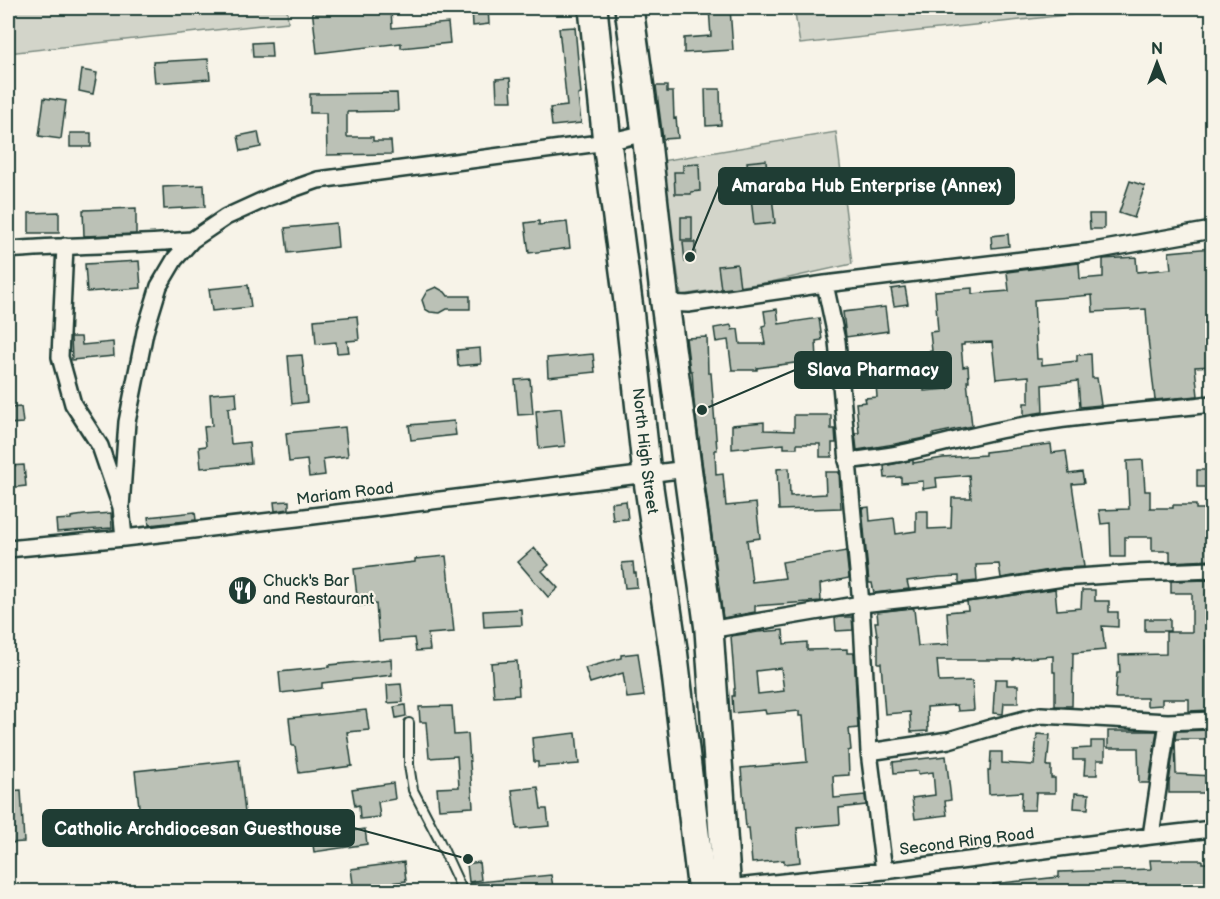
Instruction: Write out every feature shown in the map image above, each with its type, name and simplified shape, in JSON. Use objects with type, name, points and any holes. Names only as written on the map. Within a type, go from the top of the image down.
[{"type":"highway","name":"North High Street","points":[[593,8],[607,142],[648,474],[674,649],[719,890]]},
{"type":"highway","points":[[629,8],[665,303],[709,630],[719,890]]},
{"type":"street","points":[[124,538],[121,507],[128,422],[145,332],[159,286],[175,259],[192,240],[226,217],[270,197],[318,180],[607,142],[646,133]]},
{"type":"street","points":[[665,303],[688,304],[825,284],[1088,252],[1212,230]]},
{"type":"street","points":[[8,250],[192,240]]},
{"type":"street","points":[[65,246],[60,357],[73,404],[100,446],[121,507]]},
{"type":"street","points":[[825,284],[837,341],[861,604],[869,752],[884,871]]},
{"type":"street","points":[[847,461],[895,454],[1038,423],[1096,414],[1212,404]]},
{"type":"street","name":"Mariam Road","points":[[8,549],[124,538],[687,469]]},
{"type":"street","points":[[709,630],[861,604],[980,591],[1063,578],[1212,570]]},
{"type":"street","points":[[869,752],[949,740],[1041,716],[1168,722],[1212,720]]},
{"type":"street","points":[[1151,836],[1168,722]]},
{"type":"street","name":"Second Ring Road","points":[[719,890],[1212,830]]},
{"type":"lane","points":[[409,723],[409,765],[413,790],[462,891]]},
{"type":"shaded area","points":[[8,8],[287,8],[288,22],[8,53]]},
{"type":"shaded area","points":[[794,8],[1096,8],[1094,12],[800,44]]},
{"type":"shaded area","points":[[836,132],[852,264],[771,282],[681,295],[661,161]]},
{"type":"building","points":[[312,8],[391,8],[392,28],[448,23],[450,43],[401,48],[401,43],[317,53]]},
{"type":"building","points":[[472,8],[488,8],[489,24],[473,26]]},
{"type":"building","points":[[709,8],[730,8],[733,50],[684,53],[684,38],[711,36]]},
{"type":"building","points":[[575,27],[581,94],[578,95],[581,123],[552,126],[550,108],[567,106],[559,28]]},
{"type":"building","points":[[271,42],[272,57],[253,57],[252,43]]},
{"type":"building","points":[[208,59],[210,79],[155,83],[153,62]]},
{"type":"building","points":[[82,70],[97,73],[93,94],[79,91]]},
{"type":"building","points":[[510,78],[512,101],[497,101],[496,79]]},
{"type":"building","points":[[656,86],[667,86],[667,92],[673,92],[674,119],[676,118],[678,138],[663,139]]},
{"type":"building","points":[[705,89],[720,89],[721,125],[706,126]]},
{"type":"building","points":[[397,93],[398,111],[347,112],[347,137],[373,137],[373,141],[391,141],[392,154],[327,155],[326,113],[310,113],[310,94]]},
{"type":"building","points":[[44,98],[66,101],[61,139],[39,136]]},
{"type":"building","points":[[258,132],[261,147],[241,151],[238,136]]},
{"type":"building","points":[[70,133],[91,133],[91,147],[70,147]]},
{"type":"building","points":[[766,160],[767,174],[797,171],[800,194],[772,197],[775,223],[754,225],[747,162]]},
{"type":"building","points":[[699,164],[700,191],[691,192],[691,194],[675,194],[674,172],[683,172],[683,165]]},
{"type":"building","points":[[1130,181],[1145,186],[1134,218],[1119,213]]},
{"type":"building","points":[[204,185],[205,207],[164,209],[163,187]]},
{"type":"building","points":[[136,208],[136,234],[84,236],[83,210]]},
{"type":"building","points":[[59,212],[59,233],[29,233],[29,213]]},
{"type":"building","points":[[1089,214],[1104,214],[1104,229],[1090,229]]},
{"type":"building","points":[[681,217],[692,217],[692,240],[681,240]]},
{"type":"building","points":[[539,221],[539,225],[567,222],[570,248],[529,253],[525,223]]},
{"type":"building","points":[[336,223],[338,247],[288,253],[285,228]]},
{"type":"building","points":[[1008,234],[1009,246],[992,248],[991,236]]},
{"type":"building","points":[[683,242],[695,242],[695,261],[685,262]]},
{"type":"building","points":[[1212,248],[1212,366],[1195,367],[1198,396],[1155,400],[1146,309],[1093,312],[1092,295],[1034,300],[1037,359],[1042,359],[1042,365],[1077,361],[1077,355],[1091,354],[1092,378],[1097,378],[1101,405],[1080,407],[1078,381],[1042,385],[1043,412],[1024,415],[1024,403],[1029,403],[1029,376],[996,379],[992,342],[964,343],[961,345],[963,367],[968,366],[969,381],[967,381],[972,426],[933,434],[934,436],[857,450],[855,433],[859,433],[856,403],[866,402],[865,398],[877,397],[875,371],[866,372],[865,356],[890,355],[890,352],[902,352],[902,355],[932,351],[930,332],[938,331],[935,291],[972,288],[972,294],[1009,291],[1007,272],[1079,263],[1080,279],[1103,277],[1103,259],[1136,257],[1137,272],[1171,269],[1169,252]],"holes":[[[946,363],[948,389],[924,391],[923,366]]]},
{"type":"building","points":[[139,261],[141,288],[87,292],[85,264]]},
{"type":"building","points":[[737,264],[740,287],[721,289],[718,266]]},
{"type":"building","points":[[248,285],[251,307],[212,311],[209,289]]},
{"type":"building","points":[[436,287],[448,296],[470,296],[470,309],[447,309],[440,313],[425,309],[422,300],[427,291]]},
{"type":"building","points":[[905,287],[908,304],[894,306],[891,289]]},
{"type":"building","points":[[885,307],[888,331],[846,337],[843,312]]},
{"type":"building","points":[[777,309],[779,324],[819,318],[822,340],[816,341],[817,360],[757,368],[757,370],[732,370],[728,340],[716,342],[714,328],[731,325],[732,330],[738,329],[740,344],[765,344],[762,326],[766,325],[764,311]]},
{"type":"building","points":[[357,316],[359,340],[347,341],[349,352],[337,353],[336,342],[316,344],[314,320]]},
{"type":"building","points":[[71,337],[81,337],[82,345],[113,342],[114,356],[72,360]]},
{"type":"building","points":[[707,337],[708,373],[711,373],[717,450],[715,450],[716,475],[723,474],[726,506],[756,503],[760,538],[747,540],[752,582],[785,578],[782,562],[846,551],[849,578],[820,584],[821,601],[755,606],[755,612],[723,618],[686,338]]},
{"type":"building","points":[[480,348],[481,364],[458,366],[457,350]]},
{"type":"building","points":[[593,354],[595,372],[548,377],[547,358]]},
{"type":"building","points":[[302,355],[307,402],[292,404],[288,356]]},
{"type":"building","points":[[530,379],[533,414],[518,415],[515,380]]},
{"type":"building","points":[[236,392],[237,407],[228,408],[231,444],[249,442],[251,463],[201,468],[199,447],[206,446],[204,427],[212,426],[210,394]]},
{"type":"building","points":[[21,407],[23,423],[8,424],[8,408]]},
{"type":"building","points":[[561,408],[565,446],[539,449],[536,411]]},
{"type":"building","points":[[794,415],[831,415],[831,429],[835,429],[836,443],[832,443],[832,457],[820,457],[820,444],[797,444],[797,448],[784,448],[784,444],[732,449],[732,425],[764,422],[764,430],[794,431]]},
{"type":"building","points":[[454,421],[456,435],[411,440],[409,425]]},
{"type":"building","points":[[345,427],[348,456],[323,459],[325,475],[309,477],[307,460],[289,462],[286,433]]},
{"type":"building","points":[[1051,444],[1052,453],[1066,451],[1069,474],[1082,472],[1084,483],[1072,484],[1084,567],[1062,568],[1001,578],[999,564],[976,565],[977,581],[959,583],[959,576],[940,577],[907,581],[909,589],[874,593],[872,583],[869,583],[862,508],[869,507],[870,521],[894,518],[896,534],[916,531],[916,511],[928,511],[928,529],[951,528],[952,498],[971,498],[969,475],[936,478],[937,487],[923,489],[923,481],[901,483],[901,477],[885,478],[884,466],[913,460],[913,463],[985,455],[985,452]]},
{"type":"building","points":[[1143,460],[1145,491],[1150,491],[1150,508],[1196,505],[1196,509],[1212,509],[1212,560],[1170,562],[1170,551],[1152,551],[1152,537],[1125,537],[1125,557],[1111,557],[1110,523],[1101,524],[1099,510],[1129,509],[1127,461]]},
{"type":"building","points":[[24,465],[26,486],[8,488],[8,466]]},
{"type":"building","points":[[789,468],[790,496],[826,494],[825,472],[839,472],[841,508],[779,510],[777,469]]},
{"type":"building","points":[[1197,470],[1212,470],[1212,487],[1197,487]]},
{"type":"building","points":[[289,501],[289,509],[275,511],[274,502]]},
{"type":"building","points":[[626,501],[628,519],[613,520],[611,503]]},
{"type":"building","points":[[195,512],[196,520],[149,525],[148,517]]},
{"type":"building","points":[[111,513],[112,528],[57,532],[56,520]]},
{"type":"building","points":[[534,548],[549,565],[542,571],[558,588],[548,597],[518,562]]},
{"type":"building","points":[[446,556],[454,632],[428,634],[430,650],[416,651],[414,638],[379,641],[376,604],[358,606],[354,569]]},
{"type":"building","points":[[633,562],[637,587],[625,588],[622,563]]},
{"type":"building","points":[[1209,580],[1212,637],[1208,637],[1208,704],[1211,704],[1211,710],[1189,711],[1189,699],[1162,699],[1162,705],[1147,706],[1147,698],[1115,698],[1117,673],[1120,673],[1119,655],[1166,654],[1166,632],[1192,632],[1192,593],[1171,593],[1171,581]]},
{"type":"building","points":[[1055,589],[1057,610],[1081,608],[1082,590],[1095,590],[1095,601],[1109,601],[1109,612],[1118,612],[1118,627],[1102,626],[1105,650],[1073,653],[1072,706],[1055,706],[1053,656],[1014,660],[937,660],[939,682],[972,681],[974,710],[958,711],[957,705],[927,707],[928,731],[911,732],[910,712],[885,714],[881,663],[878,663],[878,635],[875,622],[878,622],[877,612],[912,608],[914,609],[918,646],[949,644],[947,612],[968,610],[967,602]]},
{"type":"building","points":[[521,609],[522,625],[484,627],[483,611]]},
{"type":"building","points":[[852,617],[853,630],[836,631],[835,618]]},
{"type":"building","points":[[1145,619],[1170,619],[1170,631],[1145,631]]},
{"type":"building","points":[[783,630],[784,644],[807,642],[807,650],[847,649],[847,653],[854,653],[858,728],[849,729],[851,750],[848,751],[849,775],[833,776],[834,798],[865,795],[866,805],[839,808],[840,824],[797,828],[800,862],[784,864],[784,860],[752,863],[749,828],[746,828],[741,768],[807,762],[803,716],[799,716],[799,711],[766,714],[765,710],[733,713],[732,696],[734,696],[735,689],[731,636]],"holes":[[[781,668],[784,691],[758,694],[756,671]]]},
{"type":"building","points":[[638,653],[644,696],[627,698],[623,673],[590,683],[585,668],[621,658],[621,655]]},
{"type":"building","points":[[391,659],[392,675],[322,683],[322,688],[281,693],[279,672]]},
{"type":"building","points":[[517,661],[519,695],[494,697],[491,663]]},
{"type":"building","points":[[995,679],[1007,679],[1007,685],[1018,685],[1018,703],[1004,703],[1003,714],[993,713]]},
{"type":"building","points":[[401,684],[403,702],[388,703],[387,685]]},
{"type":"building","points":[[405,705],[406,716],[396,718],[394,707]]},
{"type":"building","points":[[452,706],[454,735],[468,734],[473,807],[439,809],[437,788],[459,787],[457,756],[429,758],[426,722],[420,722],[419,707]]},
{"type":"building","points":[[366,710],[369,730],[347,732],[352,766],[299,773],[295,746],[292,746],[289,718]]},
{"type":"building","points":[[1211,730],[1210,739],[1175,739],[1176,774],[1212,776],[1212,793],[1169,793],[1169,783],[1176,731]]},
{"type":"building","points":[[1108,731],[1157,731],[1149,783],[1139,783],[1138,748],[1108,748]]},
{"type":"building","points":[[576,733],[579,764],[538,767],[538,762],[534,762],[532,738]]},
{"type":"building","points":[[1037,734],[1050,735],[1047,766],[1051,766],[1051,778],[1055,778],[1055,793],[1036,793],[1035,810],[1021,810],[1022,792],[989,794],[988,770],[990,770],[991,752],[1002,752],[1002,763],[1034,765]]},
{"type":"building","points":[[1091,741],[1105,741],[1105,760],[1097,760],[1097,775],[1084,775],[1085,760],[1073,760],[1073,749],[1091,748]]},
{"type":"building","points":[[946,756],[951,800],[945,801],[947,815],[915,819],[912,798],[935,795],[933,772],[894,773],[893,762]]},
{"type":"building","points":[[239,760],[245,813],[141,824],[135,771]]},
{"type":"building","points":[[393,783],[395,799],[378,802],[380,817],[360,819],[359,805],[355,806],[352,789]]},
{"type":"building","points":[[538,787],[541,809],[547,809],[549,826],[517,829],[512,790]]},
{"type":"building","points":[[21,790],[24,842],[8,843],[8,791]]},
{"type":"building","points":[[1075,793],[1089,794],[1088,809],[1074,808]]},
{"type":"building","points":[[365,829],[367,844],[314,852],[312,837]]},
{"type":"building","points":[[1150,860],[1202,860],[1202,863],[1209,863],[1209,891],[993,891],[993,884],[1059,877],[1059,872],[1151,869]]},
{"type":"building","points":[[404,862],[406,881],[375,885],[376,891],[354,891],[351,869]]},
{"type":"building","points":[[479,862],[481,880],[469,882],[467,864]]},
{"type":"building","points":[[551,875],[553,887],[541,889],[541,891],[470,891],[470,883]]},
{"type":"place","name":"Amaraba Hub Enterprise (Annex)","points":[[690,257]]},
{"type":"place","name":"Slava Pharmacy","points":[[702,410]]},
{"type":"place","name":"Chuck's Bar and Restaurant","points":[[242,590]]},
{"type":"place","name":"Catholic Archdiocesan Guesthouse","points":[[468,859]]}]
